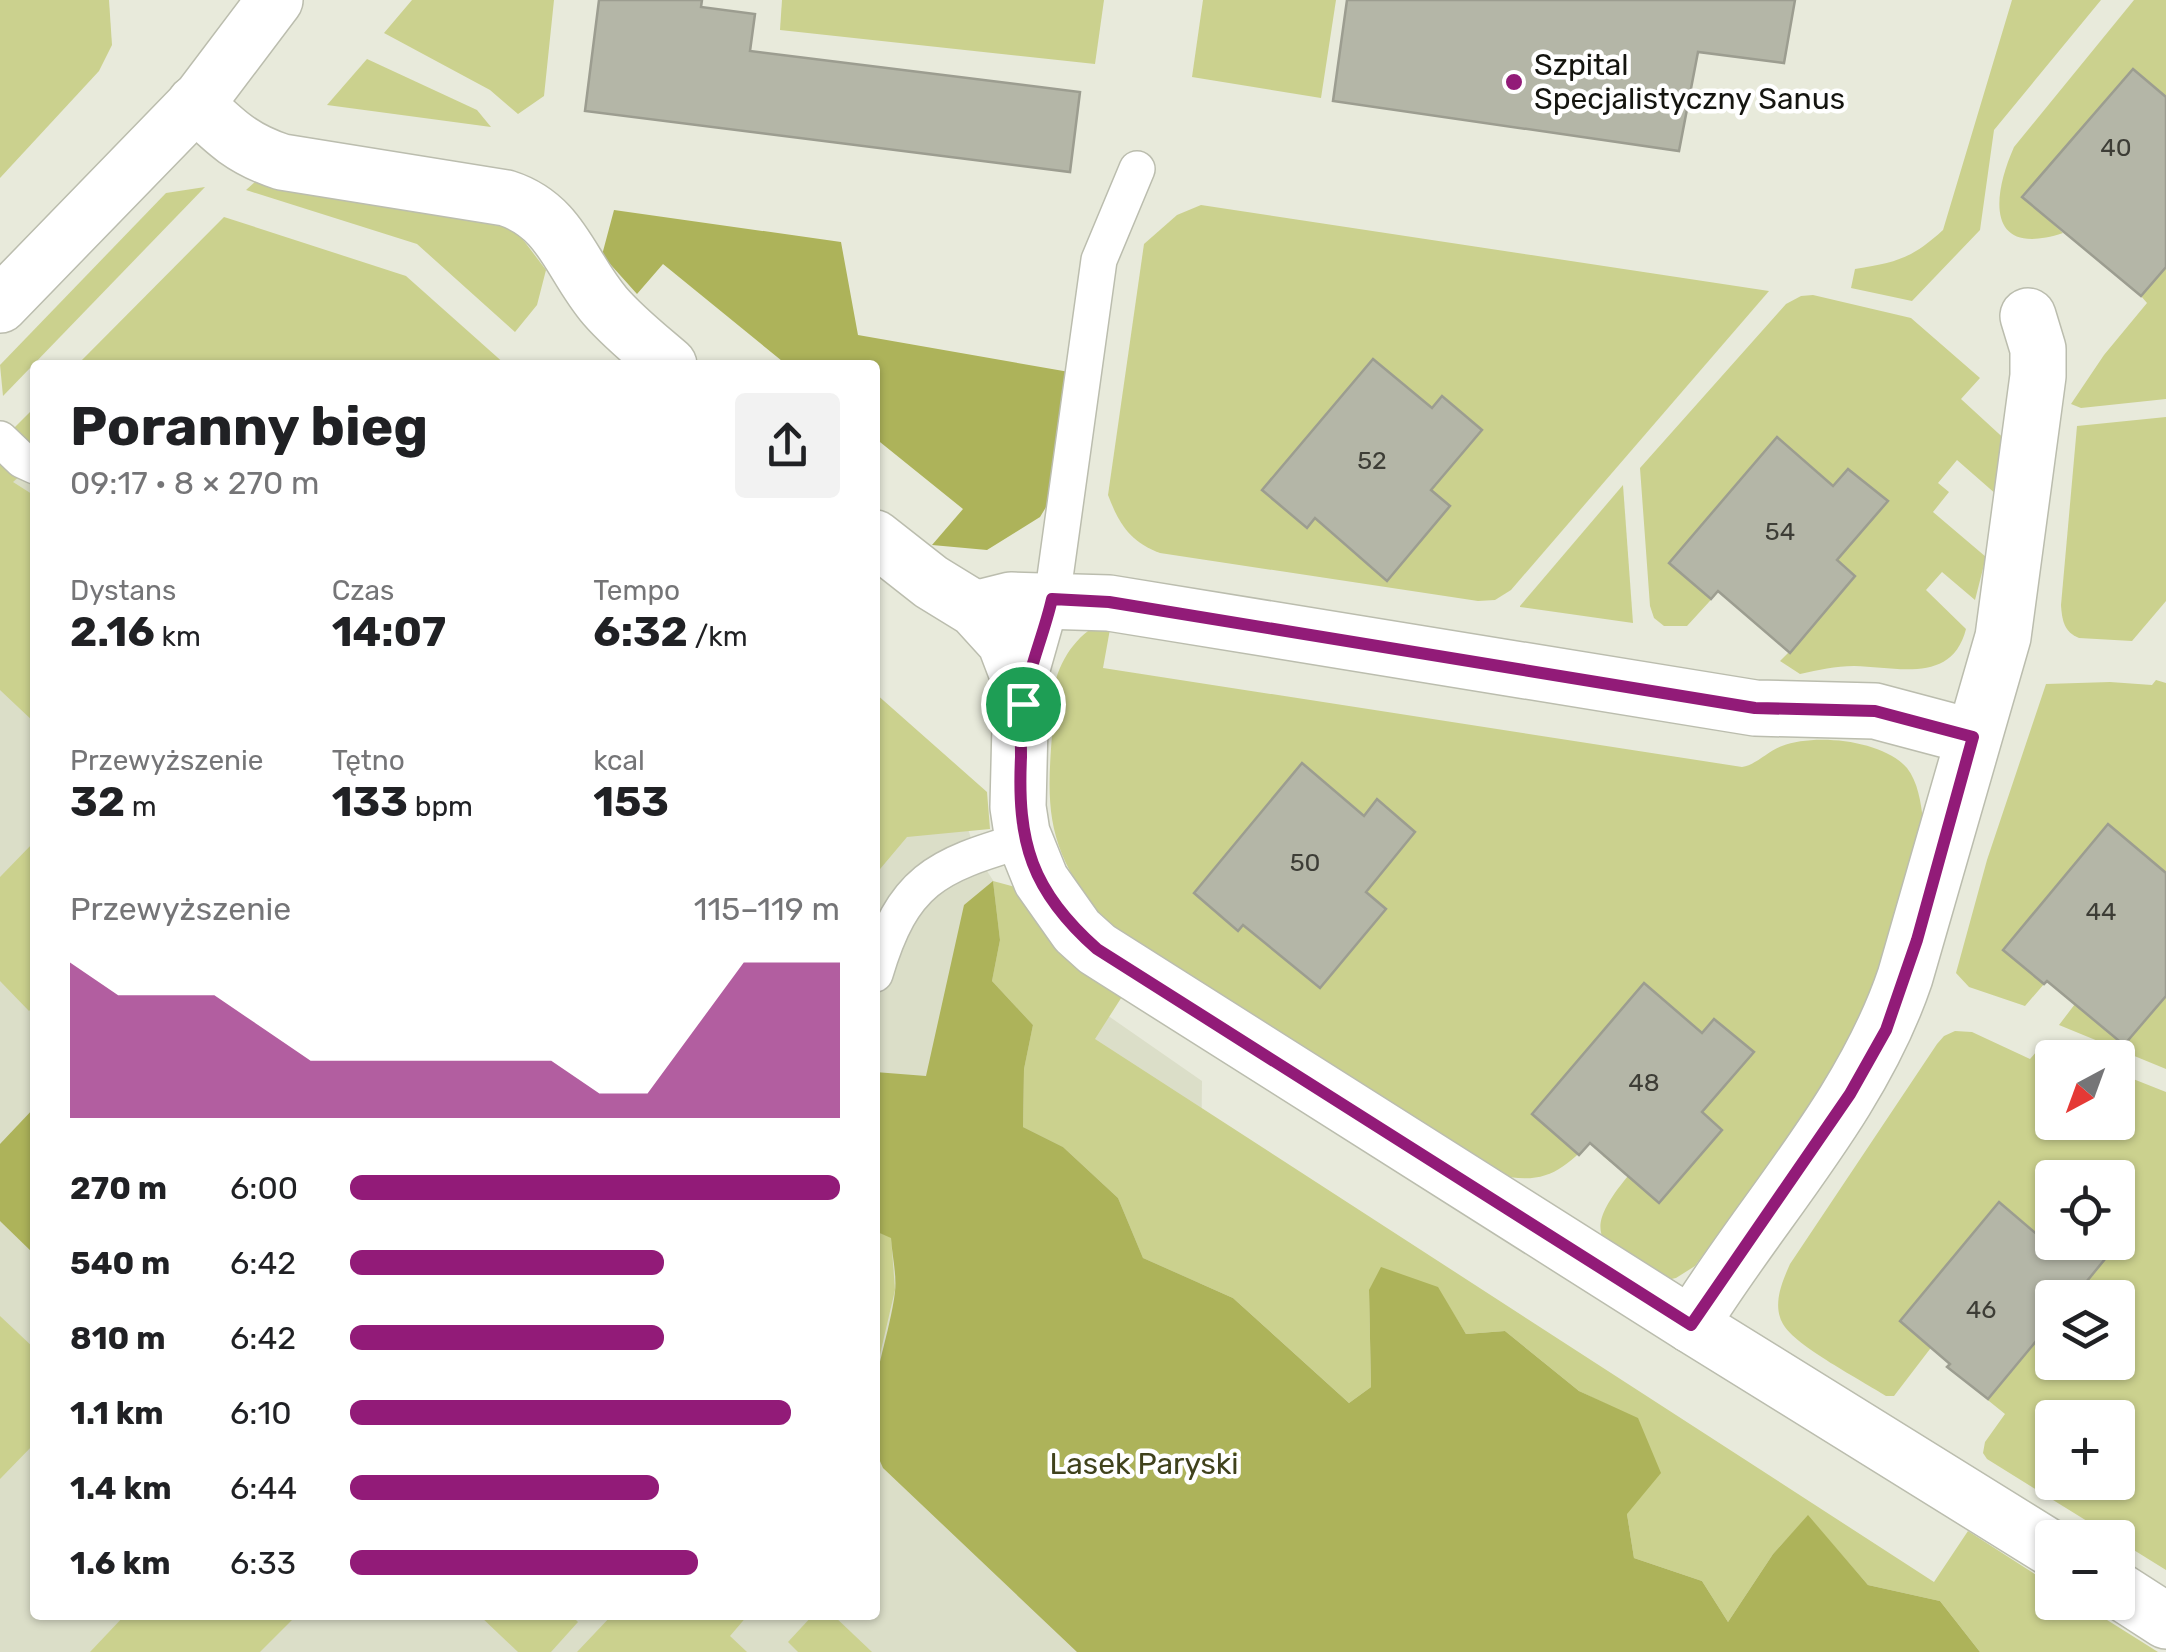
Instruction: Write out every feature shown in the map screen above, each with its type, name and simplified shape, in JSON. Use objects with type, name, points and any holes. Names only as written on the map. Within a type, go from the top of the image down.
[{"type":"street","points":[[0,305],[195,103],[275,0]]},
{"type":"street","points":[[195,103],[248,151],[282,162],[506,198],[533,208],[563,240],[580,274],[620,323],[663,360]]},
{"type":"street","points":[[1691,1325],[1850,1094],[1886,1030],[1917,940],[2003,637],[2036,396],[2038,349],[2028,316]]},
{"type":"street","points":[[880,542],[931,582],[975,608],[1004,642],[1021,684],[1018,807],[1024,840],[1040,880],[1077,931],[1097,949],[2035,1538]]},
{"type":"street","points":[[975,608],[1011,600],[1109,602],[1755,708],[1875,711],[1973,737]]},
{"type":"street","points":[[2135,1601],[2166,1621]]},
{"type":"lane","points":[[1023,704],[1052,599],[1094,282],[1103,243],[1137,169]]},
{"type":"lane","points":[[0,438],[30,464]]},
{"type":"lane","points":[[880,962],[897,919],[922,883],[976,854],[1024,840]]},
{"type":"shaded area","points":[[30,452],[30,1620],[880,1620],[880,722],[963,813],[976,854],[1058,981],[1202,1081],[1196,1597],[1173,1652],[0,1652],[0,485]]},
{"type":"green space","points":[[0,0],[109,0],[112,45],[99,71],[0,178]]},
{"type":"green space","points":[[412,0],[554,0],[544,96],[518,114],[490,90],[384,33]]},
{"type":"green space","points":[[782,0],[1104,0],[1095,64],[780,30]]},
{"type":"green space","points":[[1203,0],[1336,0],[1321,98],[1192,77]]},
{"type":"green space","points":[[2012,0],[2101,0],[1994,130],[1980,230],[1912,301],[1851,288],[1855,269],[1903,258],[1943,230]]},
{"type":"green space","points":[[2134,0],[2166,0],[2166,97],[2133,69],[2022,196],[2063,233],[2038,239],[2020,237],[2008,230],[2001,219],[1999,204],[2014,147]]},
{"type":"green space","points":[[367,59],[477,110],[491,127],[327,105]]},
{"type":"green space","points":[[257,180],[515,229],[546,270],[537,305],[515,332],[417,244],[246,190]]},
{"type":"green space","points":[[205,187],[38,360],[30,360],[30,368],[3,396],[0,365],[166,193]]},
{"type":"green space","points":[[1201,205],[1769,291],[1511,590],[1495,600],[1478,601],[1160,553],[1127,531],[1108,495],[1144,244],[1177,215]]},
{"type":"green space","points":[[614,210],[841,242],[858,335],[1075,373],[1071,466],[1040,517],[987,550],[932,545],[963,509],[880,442],[880,360],[781,360],[663,264],[637,294],[602,255]]},
{"type":"green space","points":[[224,217],[406,276],[500,360],[82,360]]},
{"type":"green space","points":[[2166,267],[2166,399],[2081,408],[2071,404],[2104,355],[2147,303],[2141,296]]},
{"type":"green space","points":[[1813,295],[1911,318],[1980,378],[1961,399],[2010,444],[1997,495],[1957,460],[1938,483],[1949,492],[1933,512],[1986,557],[1975,600],[1942,572],[1926,590],[1966,629],[1949,658],[1936,665],[1921,669],[1847,666],[1800,674],[1780,661],[1789,652],[1736,606],[1730,579],[1687,626],[1664,626],[1654,618],[1650,606],[1640,468],[1786,304]]},
{"type":"green space","points":[[30,412],[30,467],[13,482],[30,493],[30,718],[0,690],[0,442]]},
{"type":"green space","points":[[2166,417],[2166,601],[2132,641],[2079,638],[2065,625],[2061,605],[2077,426]]},
{"type":"green space","points":[[1623,485],[1633,623],[1520,607],[1520,606]]},
{"type":"green space","points":[[1112,618],[1103,668],[1742,767],[1782,746],[1830,740],[1866,745],[1896,758],[1907,768],[1916,786],[1923,820],[1864,1023],[1813,1106],[1695,1266],[1676,1278],[1662,1281],[1625,1259],[1604,1239],[1600,1228],[1603,1214],[1628,1176],[1603,1156],[1611,1145],[1597,1134],[1564,1166],[1541,1177],[1495,1174],[1114,931],[1069,868],[1057,840],[1050,784],[1056,679],[1060,668],[1084,634]]},
{"type":"green space","points":[[2156,680],[2166,683],[2166,1069],[2135,1056],[2135,1040],[2095,1040],[2059,1025],[2075,1004],[2063,994],[2057,969],[2025,1006],[1969,987],[1956,973],[1987,860],[2046,684],[2152,685]]},
{"type":"green space","points":[[880,697],[987,792],[990,829],[907,837],[880,869]]},
{"type":"green space","points":[[30,846],[29,1011],[0,981],[0,877]]},
{"type":"green space","points":[[993,881],[1019,888],[1125,992],[1095,1039],[1934,1582],[1968,1531],[2035,1574],[2035,1620],[2107,1620],[2158,1652],[1980,1652],[1940,1601],[1868,1585],[1808,1516],[1773,1554],[1728,1622],[1702,1581],[1634,1558],[1627,1514],[1637,1419],[1579,1391],[1505,1331],[1466,1334],[1437,1287],[1369,1290],[1371,1387],[1349,1403],[1233,1298],[1143,1258],[1118,1198],[1063,1147],[1023,1127],[1024,1069],[1033,1025],[992,981],[1000,940]]},
{"type":"green space","name":"Lasek Paryski","points":[[993,881],[1000,940],[992,981],[1033,1025],[1024,1069],[1023,1127],[1063,1147],[1118,1198],[1143,1258],[1233,1298],[1349,1403],[1371,1387],[1369,1290],[1381,1267],[1438,1287],[1466,1334],[1505,1331],[1579,1391],[1638,1418],[1661,1473],[1627,1514],[1634,1558],[1702,1581],[1728,1622],[1773,1554],[1808,1515],[1868,1585],[1940,1601],[1980,1652],[1077,1652],[883,1468],[880,1460],[880,1362],[895,1285],[891,1238],[880,1233],[880,1072],[926,1076],[964,905]]},
{"type":"green space","points":[[1955,1031],[1972,1032],[2030,1059],[2035,1053],[2035,1140],[2135,1140],[2135,1080],[2166,1092],[2166,1570],[2135,1551],[2135,1520],[2085,1520],[2053,1500],[2135,1500],[2135,1400],[2035,1400],[2035,1489],[1983,1453],[1985,1442],[2005,1414],[1947,1367],[1963,1348],[1943,1332],[1894,1396],[1886,1396],[1830,1363],[1783,1324],[1779,1294],[1790,1264],[1937,1044]]},
{"type":"green space","points":[[30,1112],[30,1250],[0,1221],[0,1144]]},
{"type":"green space","points":[[880,1233],[891,1237],[895,1290],[880,1354]]},
{"type":"green space","points":[[0,1316],[30,1344],[30,1448],[0,1479]]},
{"type":"green space","points":[[120,1620],[292,1620],[260,1652],[90,1652]]},
{"type":"green space","points":[[484,1620],[578,1622],[551,1652],[518,1652]]},
{"type":"green space","points":[[607,1620],[744,1620],[730,1636],[747,1652],[577,1652]]},
{"type":"green space","points":[[808,1620],[838,1620],[872,1652],[798,1652],[788,1642]]},
{"type":"building","points":[[599,0],[702,0],[701,7],[755,14],[750,51],[1080,92],[1070,172],[585,111]]},
{"type":"building","name":"Szpital Specjalistyczny Sanus","points":[[1347,0],[1795,0],[1784,63],[1698,52],[1679,151],[1333,101]]},
{"type":"building","points":[[2133,69],[2166,97],[2166,267],[2141,296],[2022,197]]},
{"type":"building","points":[[1373,359],[1432,408],[1442,396],[1482,430],[1431,490],[1450,506],[1387,581],[1315,518],[1307,528],[1262,490]]},
{"type":"building","points":[[1777,437],[1833,486],[1848,469],[1888,501],[1837,560],[1855,576],[1790,653],[1718,591],[1711,599],[1669,563]]},
{"type":"building","points":[[1302,763],[1364,816],[1377,799],[1415,832],[1366,892],[1386,909],[1320,988],[1243,925],[1238,931],[1194,893]]},
{"type":"building","points":[[2108,824],[2166,873],[2166,996],[2128,1040],[2118,1040],[2003,950]]},
{"type":"building","points":[[1644,983],[1702,1033],[1714,1019],[1754,1052],[1702,1112],[1722,1130],[1659,1203],[1590,1143],[1579,1155],[1532,1114]]},
{"type":"building","points":[[1999,1202],[2035,1233],[2035,1260],[2104,1260],[2088,1280],[2035,1280],[2035,1342],[1988,1399],[1947,1367],[1950,1364],[1900,1321]]},
{"type":"place","name":"Szpital Specjalistyczny Sanus","points":[[1514,82]]},
{"type":"route","points":[[1052,599],[1109,602],[1755,708],[1875,711],[1973,737],[1917,940],[1886,1030],[1850,1094],[1691,1325],[1097,949],[1077,931],[1040,880],[1022,833],[1018,807],[1023,704],[1052,599]]}]
